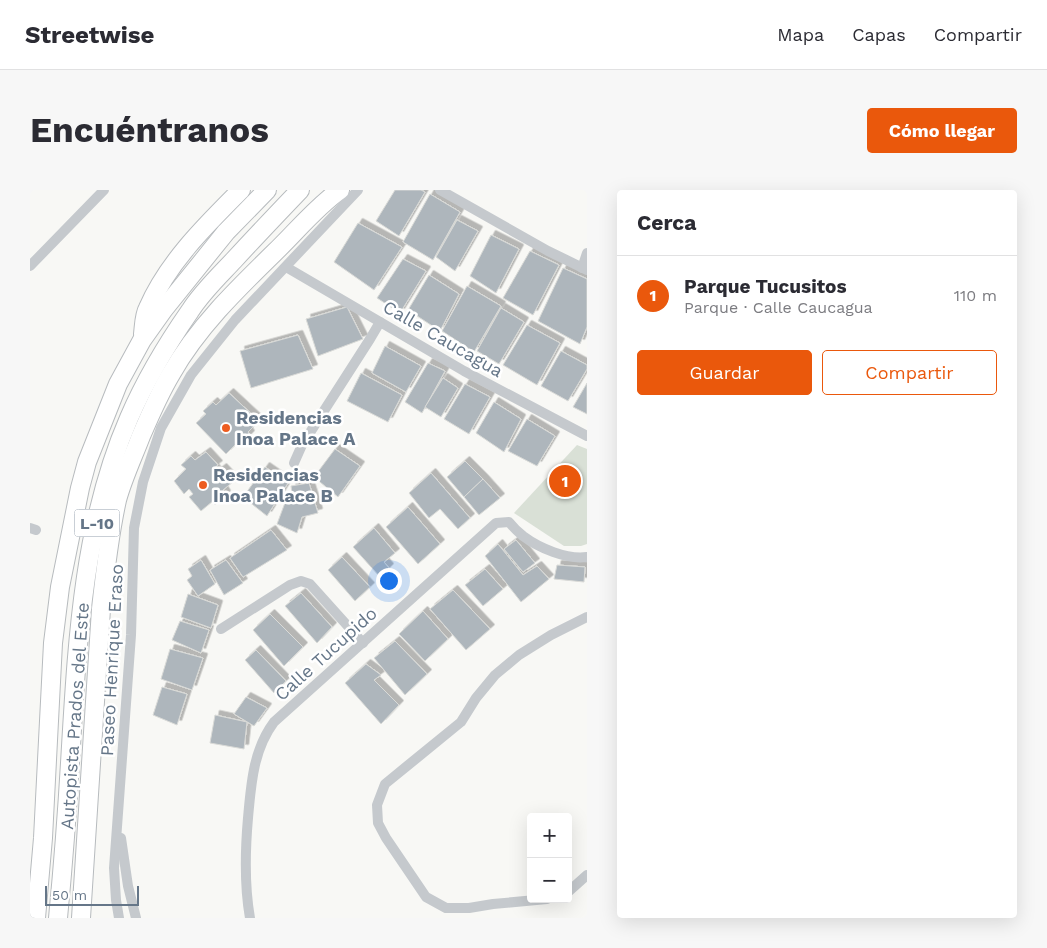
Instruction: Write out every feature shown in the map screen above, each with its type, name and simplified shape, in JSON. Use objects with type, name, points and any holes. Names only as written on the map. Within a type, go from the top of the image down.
[{"type":"highway","name":"L-10","points":[[142,340],[147,309],[165,278],[188,245],[241,190]]},
{"type":"highway","name":"Autopista Prados del Este","points":[[36,918],[43,838],[52,643],[60,587],[87,462],[118,384],[142,340],[164,309],[226,232],[267,190]]},
{"type":"highway","name":"Autopista Prados del Este","points":[[58,918],[66,835],[76,653],[82,599],[100,506],[116,453],[129,418],[147,381],[191,309],[220,275],[300,190]]},
{"type":"highway","points":[[81,918],[101,609],[108,550],[118,498],[128,467],[170,374],[211,317],[323,203],[340,190]]},
{"type":"street","points":[[30,266],[104,190]]},
{"type":"street","name":"Paseo Henrique Eraso","points":[[118,817],[131,635],[134,528],[143,482],[161,428],[191,375],[235,320],[358,190]]},
{"type":"street","points":[[440,190],[584,269],[587,253]]},
{"type":"street","name":"Calle Caucagua","points":[[286,267],[464,371],[587,436]]},
{"type":"street","points":[[294,463],[302,445],[380,322]]},
{"type":"street","name":"Calle Tucupido","points":[[250,918],[245,882],[252,778],[256,758],[266,732],[287,710],[496,523],[509,522],[523,536],[544,548],[566,556],[587,557]]},
{"type":"street","points":[[221,629],[301,580],[310,584],[363,643]]},
{"type":"street","points":[[527,901],[446,908],[426,898],[386,838],[378,822],[377,805],[385,784],[461,722],[476,698],[495,675],[519,655],[587,617]]},
{"type":"street","points":[[118,817],[114,868],[119,918]]},
{"type":"street","points":[[118,817],[128,886],[136,918]]},
{"type":"street","points":[[572,888],[587,875]]},
{"type":"shaded area","points":[[577,445],[587,449],[587,544],[564,546],[514,513]]},
{"type":"building","points":[[395,190],[421,190],[425,192],[399,236],[376,221]]},
{"type":"building","points":[[430,194],[460,212],[433,260],[403,242]]},
{"type":"building","points":[[457,220],[478,231],[455,271],[436,257]]},
{"type":"building","points":[[358,223],[402,247],[374,290],[334,262]]},
{"type":"building","points":[[491,235],[519,249],[496,293],[470,276]]},
{"type":"building","points":[[530,251],[559,265],[533,315],[503,298]]},
{"type":"building","points":[[403,259],[426,271],[400,313],[377,298]]},
{"type":"building","points":[[563,268],[587,279],[587,327],[580,344],[538,321]]},
{"type":"building","points":[[429,275],[459,294],[440,331],[408,310]]},
{"type":"building","points":[[467,286],[501,306],[474,352],[442,331]]},
{"type":"building","points":[[347,307],[363,339],[318,356],[306,319]]},
{"type":"building","points":[[501,308],[524,322],[499,364],[477,351]]},
{"type":"building","points":[[527,325],[560,343],[537,385],[503,365]]},
{"type":"building","points":[[298,335],[313,369],[251,388],[240,351]]},
{"type":"building","points":[[385,346],[421,366],[406,392],[372,373]]},
{"type":"building","points":[[561,351],[587,365],[587,369],[568,401],[541,386]]},
{"type":"building","points":[[428,363],[445,371],[422,413],[405,402]]},
{"type":"building","points":[[361,373],[402,395],[388,422],[347,401]]},
{"type":"building","points":[[443,378],[458,388],[441,417],[425,407]]},
{"type":"building","points":[[587,383],[587,414],[573,407]]},
{"type":"building","points":[[465,384],[490,397],[469,434],[444,419]]},
{"type":"building","name":"Residencias Inoa Palace A","points":[[229,393],[259,421],[248,432],[250,435],[240,445],[238,442],[226,454],[196,423],[206,414],[203,411],[213,402],[216,405]]},
{"type":"building","points":[[494,402],[521,419],[504,452],[476,433]]},
{"type":"building","points":[[527,419],[555,436],[537,466],[508,451]]},
{"type":"building","points":[[335,449],[360,466],[338,497],[314,477]]},
{"type":"building","name":"Residencias Inoa Palace B","points":[[206,452],[218,465],[214,468],[217,472],[222,468],[234,481],[223,490],[226,495],[215,505],[213,501],[201,511],[189,497],[193,494],[189,489],[184,494],[174,481],[186,469],[181,465],[191,456],[195,460]]},
{"type":"building","points":[[465,461],[483,479],[464,497],[447,477]]},
{"type":"building","points":[[265,467],[288,483],[267,516],[243,497]]},
{"type":"building","points":[[431,473],[470,518],[458,529],[440,509],[429,518],[409,493]]},
{"type":"building","points":[[483,479],[500,498],[479,515],[464,497]]},
{"type":"building","points":[[309,483],[318,513],[302,517],[297,533],[277,524],[289,492],[292,493],[291,486]]},
{"type":"building","points":[[408,507],[440,544],[418,564],[386,527]]},
{"type":"building","points":[[374,528],[395,553],[384,562],[389,568],[380,577],[353,547]]},
{"type":"building","points":[[271,530],[287,550],[243,577],[230,558]]},
{"type":"building","points":[[516,540],[535,563],[523,572],[504,549]]},
{"type":"building","points":[[498,544],[523,575],[537,566],[549,579],[521,602],[485,556]]},
{"type":"building","points":[[342,557],[370,587],[355,601],[328,570]]},
{"type":"building","points":[[201,560],[215,584],[198,596],[187,580],[192,576],[188,569]]},
{"type":"building","points":[[226,560],[243,583],[224,595],[210,570]]},
{"type":"building","points":[[557,565],[585,567],[584,582],[554,579]]},
{"type":"building","points":[[485,569],[503,589],[483,606],[465,585]]},
{"type":"building","points":[[453,590],[490,629],[466,650],[430,609]]},
{"type":"building","points":[[301,593],[332,627],[317,643],[285,606]]},
{"type":"building","points":[[188,594],[218,605],[211,628],[181,617]]},
{"type":"building","points":[[423,611],[448,639],[425,661],[399,634]]},
{"type":"building","points":[[270,614],[303,647],[284,666],[253,630]]},
{"type":"building","points":[[180,621],[209,630],[201,653],[172,640]]},
{"type":"building","points":[[395,641],[427,674],[405,695],[374,658]]},
{"type":"building","points":[[170,649],[203,658],[192,690],[161,679]]},
{"type":"building","points":[[256,650],[286,681],[274,693],[245,660]]},
{"type":"building","points":[[366,664],[381,675],[374,680],[399,705],[381,724],[345,683]]},
{"type":"building","points":[[162,687],[187,694],[177,725],[153,715]]},
{"type":"building","points":[[246,697],[267,708],[254,726],[234,714]]},
{"type":"building","points":[[215,715],[247,722],[244,749],[210,743]]},
{"type":"place","name":"Residencias Inoa Palace A","points":[[226,428]]},
{"type":"place","name":"Parque Tucusitos","points":[[565,481]]},
{"type":"place","name":"Residencias Inoa Palace B","points":[[203,485]]}]
